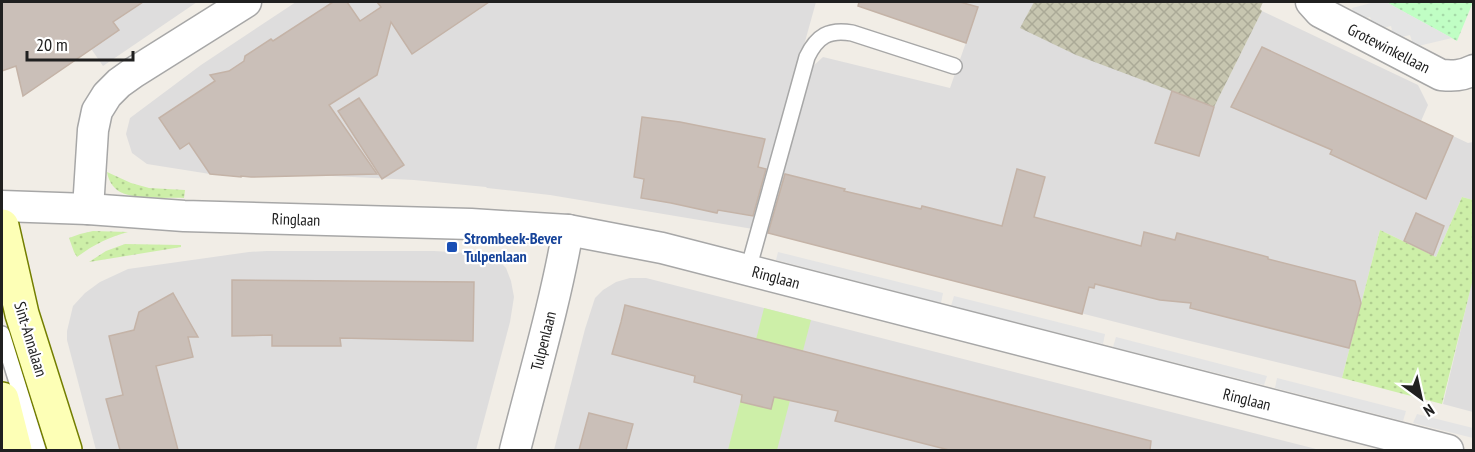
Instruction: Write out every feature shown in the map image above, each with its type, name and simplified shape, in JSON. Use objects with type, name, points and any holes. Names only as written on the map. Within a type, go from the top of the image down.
[{"type":"main road","name":"Sint-Annalaan","points":[[2,226],[22,314],[65,450]]},
{"type":"main road","points":[[2,400],[15,450]]},
{"type":"street","points":[[88,209],[93,130],[97,111],[107,95],[133,73],[246,2]]},
{"type":"street","name":"Grotewinkellaan","points":[[1311,2],[1320,12],[1441,75],[1453,76],[1473,70]]},
{"type":"street","name":"Ringlaan","points":[[2,206],[184,216],[471,224],[568,230],[662,248],[1448,450]]},
{"type":"street","name":"Tulpenlaan","points":[[515,450],[564,255],[568,230]]},
{"type":"lane","points":[[748,270],[807,57],[812,46],[820,38],[841,31],[852,33],[954,66]]},
{"type":"lane","name":"Sint-Annalaan","points":[[2,334],[38,450]]},
{"type":"lane","points":[[2,400],[22,450]]},
{"type":"shaded area","points":[[59,2],[197,2],[103,66]]},
{"type":"shaded area","points":[[296,2],[816,2],[753,229],[550,195],[486,187],[414,180],[311,175],[241,177],[210,174],[147,164],[132,153],[126,134],[130,118],[201,65]]},
{"type":"shaded area","points":[[960,2],[1034,2],[1021,28],[1214,107],[1262,11],[1418,85],[1428,105],[1421,121],[1468,143],[1473,142],[1473,200],[1462,197],[1436,257],[1380,230],[1342,378],[768,233],[811,68],[823,57],[950,88],[978,8]]},
{"type":"shaded area","points":[[1034,2],[1263,2],[1260,9],[1262,11],[1214,107],[1076,55],[1020,28]]},
{"type":"shaded area","points":[[1375,2],[1386,2],[1452,38],[1414,47],[1410,35],[1394,39],[1391,26],[1375,30],[1370,17],[1356,20],[1352,8]]},
{"type":"shaded area","points":[[267,251],[434,251],[483,254],[498,260],[506,268],[514,297],[510,322],[476,450],[96,450],[67,340],[73,306],[100,282],[128,269]]},
{"type":"shaded area","points":[[778,252],[943,293],[941,303],[776,260]]},
{"type":"shaded area","points":[[630,278],[646,278],[1320,450],[554,450],[595,298],[616,282]]},
{"type":"shaded area","points":[[1473,278],[1473,412],[1443,404]]},
{"type":"shaded area","points":[[954,296],[1105,334],[1103,344],[951,306]]},
{"type":"shaded area","points":[[1116,337],[1267,376],[1264,385],[1113,347]]},
{"type":"shaded area","points":[[1277,378],[1406,411],[1403,421],[1275,388]]},
{"type":"shaded area","points":[[1417,414],[1473,428],[1473,438],[1413,423]]},
{"type":"green space","points":[[1386,2],[1473,2],[1457,41]]},
{"type":"green space","points":[[107,172],[149,188],[185,190],[184,198],[139,197],[122,193],[113,186]]},
{"type":"green space","points":[[1462,197],[1473,200],[1473,279],[1442,404],[1342,378],[1380,230],[1436,257]]},
{"type":"green space","points":[[93,231],[128,232],[101,242],[77,257],[69,238]]},
{"type":"green space","points":[[125,244],[181,245],[181,247],[89,262],[106,251]]},
{"type":"green space","points":[[764,308],[811,320],[777,450],[728,450]]},
{"type":"building","points":[[2,2],[143,2],[113,22],[119,30],[23,96],[16,66],[2,71]]},
{"type":"building","points":[[333,2],[347,2],[360,21],[381,7],[377,2],[489,2],[412,54],[391,22],[377,75],[329,105],[377,174],[241,177],[210,174],[189,143],[180,149],[159,118],[215,81],[210,75],[229,71],[244,61],[245,56],[271,39],[273,41]]},
{"type":"building","points":[[859,2],[960,2],[978,7],[966,43],[858,6]]},
{"type":"building","points":[[1262,47],[1453,136],[1426,199],[1330,154],[1332,150],[1231,107]]},
{"type":"building","points":[[1172,91],[1214,107],[1199,156],[1155,143]]},
{"type":"building","points":[[359,98],[404,165],[382,179],[338,111]]},
{"type":"building","points":[[642,117],[765,139],[758,167],[766,169],[753,216],[718,210],[717,213],[641,198],[644,179],[634,177]]},
{"type":"building","points":[[1017,169],[1045,177],[1034,217],[1141,246],[1144,232],[1175,240],[1177,233],[1355,281],[1361,303],[1349,348],[1190,308],[1191,303],[1160,300],[1095,284],[1094,288],[1089,287],[1082,314],[768,233],[785,174],[845,189],[844,191],[921,209],[922,206],[1002,226]]},
{"type":"building","points":[[1416,213],[1444,226],[1433,255],[1404,241]]},
{"type":"building","points":[[232,280],[474,282],[473,341],[340,338],[341,346],[272,346],[272,335],[232,336]]},
{"type":"building","points":[[173,293],[198,337],[188,337],[193,357],[156,366],[178,450],[120,450],[106,399],[123,395],[109,336],[134,330],[139,312]]},
{"type":"building","points":[[625,305],[1151,441],[1150,450],[949,450],[835,421],[838,411],[774,397],[771,409],[741,402],[742,395],[694,382],[695,376],[612,354]]},
{"type":"building","points":[[589,413],[633,424],[626,450],[579,450]]},
{"type":"place","name":"Strombeek-Bever Tulpenlaan","points":[[452,247]]}]
